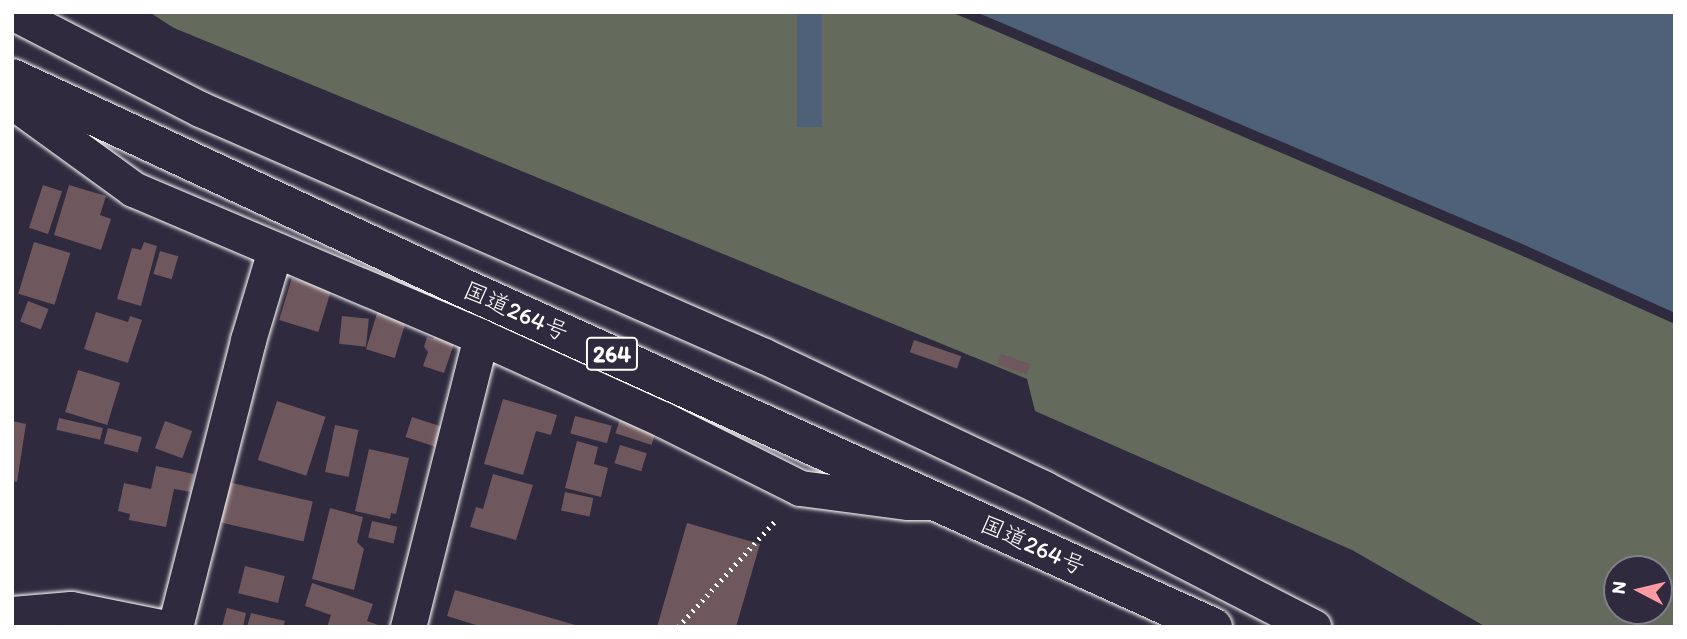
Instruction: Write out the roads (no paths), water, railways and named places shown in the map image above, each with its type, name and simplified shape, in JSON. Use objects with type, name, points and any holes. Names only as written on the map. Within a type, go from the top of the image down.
[{"type":"highway","name":"国道264号","points":[[12,78],[1213,627]]},
{"type":"street","points":[[12,12],[200,109],[764,356],[1043,488],[1313,627]]},
{"type":"street","points":[[12,101],[133,189],[481,337],[662,419],[800,488],[908,502],[937,502]]},
{"type":"street","points":[[175,627],[248,340],[275,250]]},
{"type":"street","points":[[408,627],[481,337]]},
{"type":"street","points":[[12,614],[71,609],[160,627]]},
{"type":"water","points":[[797,12],[822,12],[822,127],[797,127]]},
{"type":"water","points":[[976,12],[1675,12],[1675,313],[1520,243]]}]
